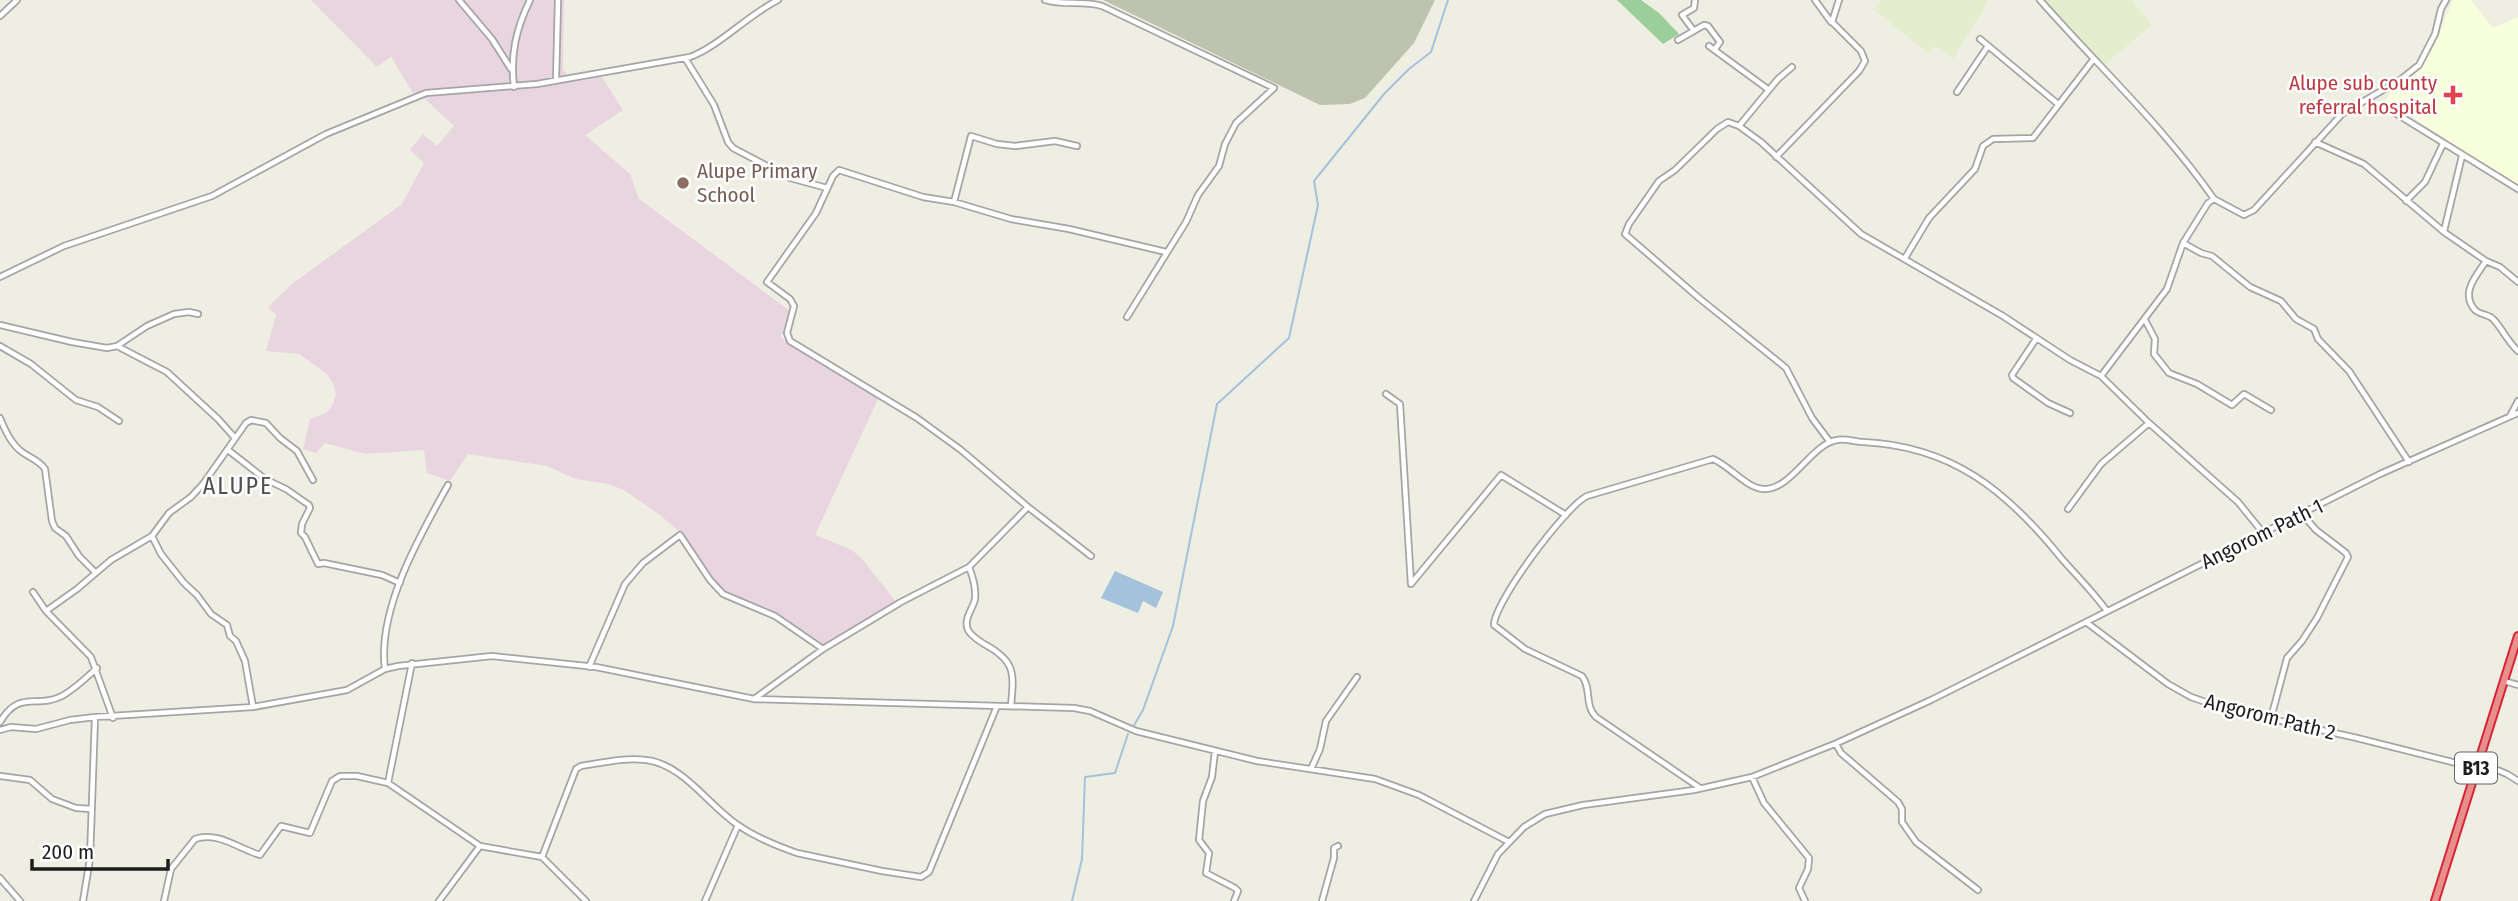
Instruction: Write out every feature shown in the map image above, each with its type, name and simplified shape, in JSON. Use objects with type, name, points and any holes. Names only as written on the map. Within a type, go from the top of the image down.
[{"type":"highway","name":"B13","points":[[2435,901],[2518,636]]},
{"type":"street","points":[[0,16],[17,0]]},
{"type":"street","points":[[459,0],[492,38],[512,70]]},
{"type":"street","points":[[514,87],[512,70],[515,36],[530,0]]},
{"type":"street","points":[[556,81],[558,0]]},
{"type":"street","points":[[1,275],[64,246],[212,196],[326,134],[406,100],[441,91],[514,87],[685,58],[700,52],[778,0]]},
{"type":"street","points":[[1045,0],[1102,6],[1274,88],[1236,123],[1225,145],[1219,166],[1198,195],[1186,222],[1128,317]]},
{"type":"street","points":[[1694,31],[1682,15],[1694,8],[1695,0]]},
{"type":"street","points":[[1776,157],[1859,71],[1865,61],[1861,51],[1836,29],[1815,0]]},
{"type":"street","points":[[1832,22],[1839,0]]},
{"type":"street","points":[[2040,0],[2138,106],[2214,199],[2244,215],[2254,210],[2342,114],[2400,80],[2418,65],[2435,34],[2446,0]]},
{"type":"street","points":[[2439,0],[2441,9]]},
{"type":"street","points":[[1678,40],[1704,25],[1708,26],[1720,43],[1712,48],[1769,90]]},
{"type":"street","points":[[1980,39],[2058,104]]},
{"type":"street","points":[[1957,92],[1988,46]]},
{"type":"street","points":[[685,58],[714,105],[728,142],[733,148],[790,178],[827,188]]},
{"type":"street","points":[[1905,258],[1929,218],[1975,169],[1983,146],[1993,139],[2033,138],[2093,60]]},
{"type":"street","points":[[1739,125],[1778,79],[1792,67]]},
{"type":"street","points":[[2384,106],[2518,189]]},
{"type":"street","points":[[1830,442],[1812,418],[1786,368],[1625,234],[1659,181],[1685,162],[1728,122],[1739,125],[1861,234],[2101,376],[2149,423],[2238,502],[2264,534]]},
{"type":"street","points":[[954,202],[971,136],[1015,146],[1055,141],[1077,146]]},
{"type":"street","points":[[2315,142],[2364,164],[2444,232],[2486,261],[2500,267],[2518,282]]},
{"type":"street","points":[[2406,201],[2425,181],[2443,144]]},
{"type":"street","points":[[2444,232],[2462,156]]},
{"type":"street","points":[[1091,556],[961,450],[917,418],[788,337],[794,306],[790,299],[767,282],[816,214],[835,172],[843,171],[900,191],[954,202],[1011,219],[1069,229],[1166,252]]},
{"type":"street","points":[[2101,376],[2167,289],[2183,243],[2208,203],[2214,199]]},
{"type":"street","points":[[2183,243],[2212,256],[2239,280],[2281,301],[2296,319],[2314,329],[2318,339],[2349,371],[2409,461]]},
{"type":"street","points":[[2486,261],[2469,287],[2469,299],[2474,309],[2495,320],[2503,335],[2518,351]]},
{"type":"street","points":[[0,325],[93,346],[117,346],[147,326],[174,314],[198,314]]},
{"type":"street","points":[[2145,320],[2155,339],[2154,354],[2169,373],[2197,384],[2232,405],[2244,394],[2270,410]]},
{"type":"street","points":[[2036,339],[2012,375],[2013,378],[2048,403],[2070,413]]},
{"type":"street","points":[[0,346],[31,364],[76,400],[103,409],[119,421]]},
{"type":"street","points":[[117,346],[167,372],[235,438]]},
{"type":"street","points":[[1386,394],[1400,404],[1411,584],[1501,475],[1566,515]]},
{"type":"street","points":[[2510,416],[2518,401]]},
{"type":"street","name":"Angorom Path 1","points":[[1474,901],[1489,870],[1509,842],[1531,822],[1554,811],[1583,804],[1701,788],[1752,777],[1836,744],[1888,721],[2409,461],[2518,413]]},
{"type":"street","points":[[0,418],[20,451],[41,463],[45,469],[55,528],[66,536],[79,556],[96,573]]},
{"type":"street","points":[[46,611],[111,560],[152,536],[169,513],[191,497],[203,484],[251,420],[266,423],[297,451],[313,480]]},
{"type":"street","points":[[2068,509],[2101,464],[2149,423]]},
{"type":"street","points":[[1701,788],[1596,717],[1590,709],[1587,682],[1582,676],[1532,653],[1494,625],[1495,616],[1517,578],[1576,503],[1587,496],[1713,459],[1756,486],[1771,488],[1781,483],[1830,442],[1842,439],[1906,447],[1950,461],[1976,475],[2048,539],[2107,611]]},
{"type":"street","points":[[228,450],[265,479],[309,505],[301,533],[317,565],[324,563],[382,575],[400,583]]},
{"type":"street","points":[[385,669],[389,625],[400,583],[410,555],[448,485]]},
{"type":"street","points":[[754,699],[823,649],[901,602],[969,567],[1028,507]]},
{"type":"street","points":[[2271,718],[2284,663],[2317,618],[2348,557],[2316,530],[2302,514]]},
{"type":"street","points":[[589,667],[625,584],[643,563],[680,535],[710,580],[723,594],[775,616],[823,649]]},
{"type":"street","points":[[152,536],[161,554],[184,583],[211,614],[227,625],[230,636],[236,641],[245,661],[253,707]]},
{"type":"street","points":[[969,567],[975,589],[974,602],[966,622],[967,628],[1012,667],[1014,676],[1010,706]]},
{"type":"street","points":[[33,592],[46,611],[86,652],[97,668],[113,718]]},
{"type":"street","name":"Angorom Path 2","points":[[2085,621],[2181,692],[2223,708],[2477,765],[2518,781]]},
{"type":"street","points":[[0,730],[11,727],[36,729],[95,717],[113,718],[253,707],[347,690],[385,669],[412,663],[492,656],[589,667],[754,699],[1074,708],[1090,711],[1136,731],[1257,761],[1375,779],[1419,795],[1509,842]]},
{"type":"street","points":[[388,783],[412,663]]},
{"type":"street","points":[[0,722],[8,710],[25,701],[61,696],[97,668]]},
{"type":"street","points":[[1311,769],[1320,749],[1326,721],[1357,677]]},
{"type":"street","points":[[2504,681],[2518,685]]},
{"type":"street","points":[[542,857],[562,810],[573,774],[580,766],[635,759],[661,764],[691,785],[738,825],[797,853],[922,877],[926,875],[997,706]]},
{"type":"street","points":[[83,901],[90,859],[95,717]]},
{"type":"street","points":[[1836,744],[1841,752],[1898,803],[1902,809],[1902,822],[1916,842],[1978,890]]},
{"type":"street","points":[[1215,751],[1212,777],[1203,801],[1199,839],[1209,853],[1206,873],[1235,888],[1238,891],[1234,901]]},
{"type":"street","points":[[0,776],[30,780],[52,799],[76,808],[91,809]]},
{"type":"street","points":[[164,901],[171,869],[195,839],[200,837],[233,842],[260,855],[281,827],[310,834],[335,778],[357,776],[388,783],[480,846],[542,857],[586,901]]},
{"type":"street","points":[[1752,777],[1764,803],[1809,858],[1808,869],[1799,888],[1805,901]]},
{"type":"street","points":[[705,901],[738,825]]},
{"type":"street","points":[[439,901],[480,846]]},
{"type":"street","points":[[1322,901],[1334,858],[1334,848],[1338,846]]},
{"type":"street","points":[[0,878],[20,901]]},
{"type":"shaded area","points":[[311,0],[564,0],[563,69],[572,82],[602,77],[623,110],[585,135],[630,174],[639,199],[790,311],[786,328],[780,337],[878,399],[815,535],[852,550],[897,603],[824,647],[774,612],[721,589],[682,534],[624,490],[608,484],[575,479],[547,466],[468,454],[450,481],[427,473],[424,450],[365,454],[325,443],[316,453],[303,449],[310,419],[326,413],[336,395],[333,383],[326,373],[299,354],[266,351],[276,315],[268,307],[292,284],[402,204],[424,163],[410,150],[423,134],[437,146],[454,126],[425,99],[413,93],[391,57],[377,67]]},
{"type":"shaded area","points":[[1103,0],[1435,0],[1414,43],[1365,98],[1350,104],[1320,105]]},
{"type":"shaded area","points":[[1881,0],[1989,0],[1953,59],[1935,46],[1929,54],[1873,9]]},
{"type":"shaded area","points":[[2044,0],[2132,0],[2152,25],[2103,66]]},
{"type":"shaded area","name":"Alupe sub county referral hospital","points":[[2453,0],[2471,0],[2493,28],[2518,17],[2518,186],[2386,100],[2391,90],[2420,69],[2433,48]]},
{"type":"green space","points":[[1617,0],[1641,0],[1659,13],[1679,34],[1663,44]]},
{"type":"water","points":[[1115,571],[1163,592],[1156,608],[1143,601],[1138,613],[1101,598]]},
{"type":"waterway","points":[[1133,727],[1143,710],[1173,626],[1217,404],[1289,338],[1318,205],[1314,181],[1384,94],[1431,52],[1448,0]]},
{"type":"waterway","points":[[1072,901],[1082,859],[1085,777],[1115,773],[1128,734]]},
{"type":"place","name":"Alupe sub county referral hospital","points":[[2453,95]]},
{"type":"place","name":"Alupe Primary School","points":[[683,183]]},
{"type":"district","name":"ALUPE","points":[[238,486]]}]
